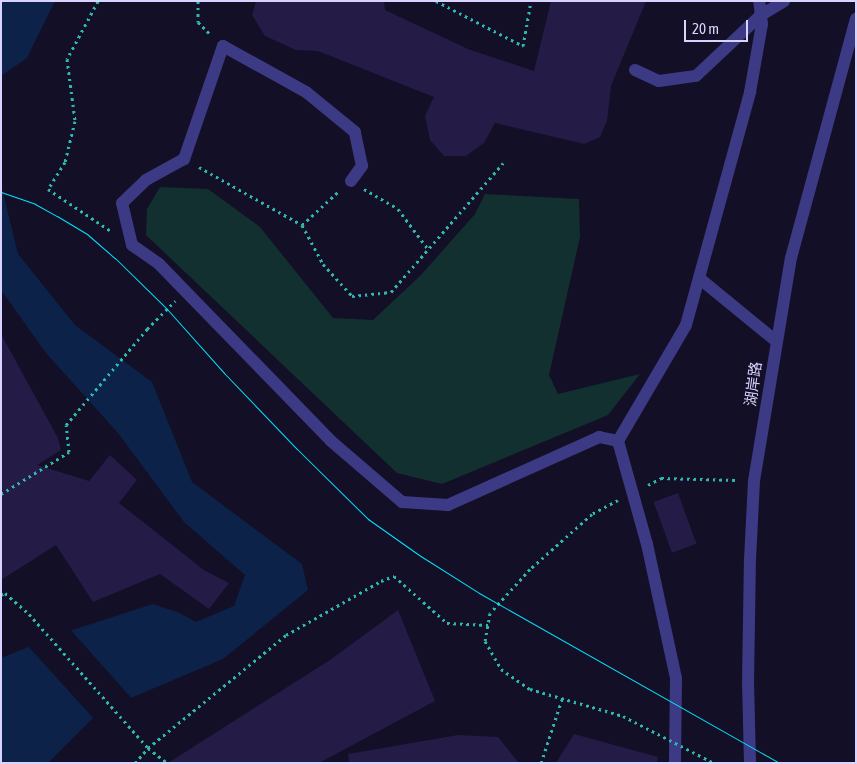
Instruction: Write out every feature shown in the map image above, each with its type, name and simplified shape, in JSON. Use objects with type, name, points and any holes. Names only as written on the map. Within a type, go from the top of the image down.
[{"type":"street","points":[[675,763],[676,678],[634,492],[618,441],[686,325],[750,92],[762,24],[759,1]]},
{"type":"street","points":[[635,70],[659,81],[696,76],[761,15],[784,1]]},
{"type":"street","name":"湖岸路","points":[[750,763],[748,683],[750,560],[754,481],[791,258],[856,19]]},
{"type":"street","points":[[351,181],[362,166],[355,132],[306,92],[223,46],[184,159],[146,180],[122,203],[132,245],[159,264],[331,441],[402,502],[448,505],[599,436],[618,441]]},
{"type":"street","points":[[699,278],[776,341]]},
{"type":"path","points":[[98,1],[67,59],[75,121],[65,162],[48,189],[132,245]]},
{"type":"path","points":[[198,1],[198,22],[223,46]]},
{"type":"path","points":[[436,1],[522,46],[531,1]]},
{"type":"path","points":[[184,159],[302,225],[323,264],[352,296],[391,292],[503,163]]},
{"type":"path","points":[[302,225],[351,181],[398,209],[428,249]]},
{"type":"path","points":[[1,494],[68,452],[66,425],[148,329],[186,290]]},
{"type":"path","points":[[714,763],[623,716],[530,689],[501,669],[484,641],[490,614],[551,549],[592,514],[661,478],[754,481]]},
{"type":"path","points":[[135,763],[148,748],[286,635],[381,581],[394,576],[447,623],[488,625]]},
{"type":"path","points":[[1,595],[5,593],[29,614],[148,748],[167,763]]},
{"type":"path","points":[[541,763],[562,699]]},
{"type":"green space","points":[[160,187],[208,189],[260,227],[333,318],[373,320],[421,275],[475,214],[485,194],[579,199],[580,237],[549,375],[558,394],[640,374],[608,415],[442,484],[397,473],[146,235],[147,209]]},
{"type":"water","points":[[1,1],[55,1],[27,58],[1,76]]},
{"type":"water","points":[[1,184],[18,254],[75,325],[152,382],[192,482],[302,564],[308,590],[223,659],[100,711],[48,763],[1,763],[1,658],[66,632],[153,604],[180,613],[196,622],[234,606],[245,575],[184,522],[118,433],[46,353],[1,290]]},
{"type":"pier","points":[[69,628],[133,700],[101,713],[95,720],[27,645]]},
{"type":"building","points":[[256,1],[384,1],[385,10],[468,49],[534,71],[551,1],[646,1],[611,86],[607,121],[600,137],[584,144],[495,123],[484,143],[466,156],[444,156],[430,140],[425,116],[434,97],[318,51],[296,50],[265,36],[252,15]]},
{"type":"building","points":[[1,334],[58,438],[61,450],[37,465],[89,481],[110,455],[137,480],[119,503],[204,570],[229,583],[209,609],[160,574],[93,602],[56,545],[1,580]]},
{"type":"building","points":[[678,493],[696,544],[672,553],[654,502]]},
{"type":"building","points":[[398,610],[435,701],[319,763],[168,763],[330,660]]},
{"type":"building","points":[[574,734],[658,757],[657,763],[556,763]]},
{"type":"building","points":[[458,735],[498,737],[519,763],[349,763],[348,754]]},
{"type":"tram line","points":[[1,192],[35,204],[57,216],[87,234],[115,258],[167,309],[225,374],[297,449],[368,519],[419,555],[479,593],[779,763]]}]
